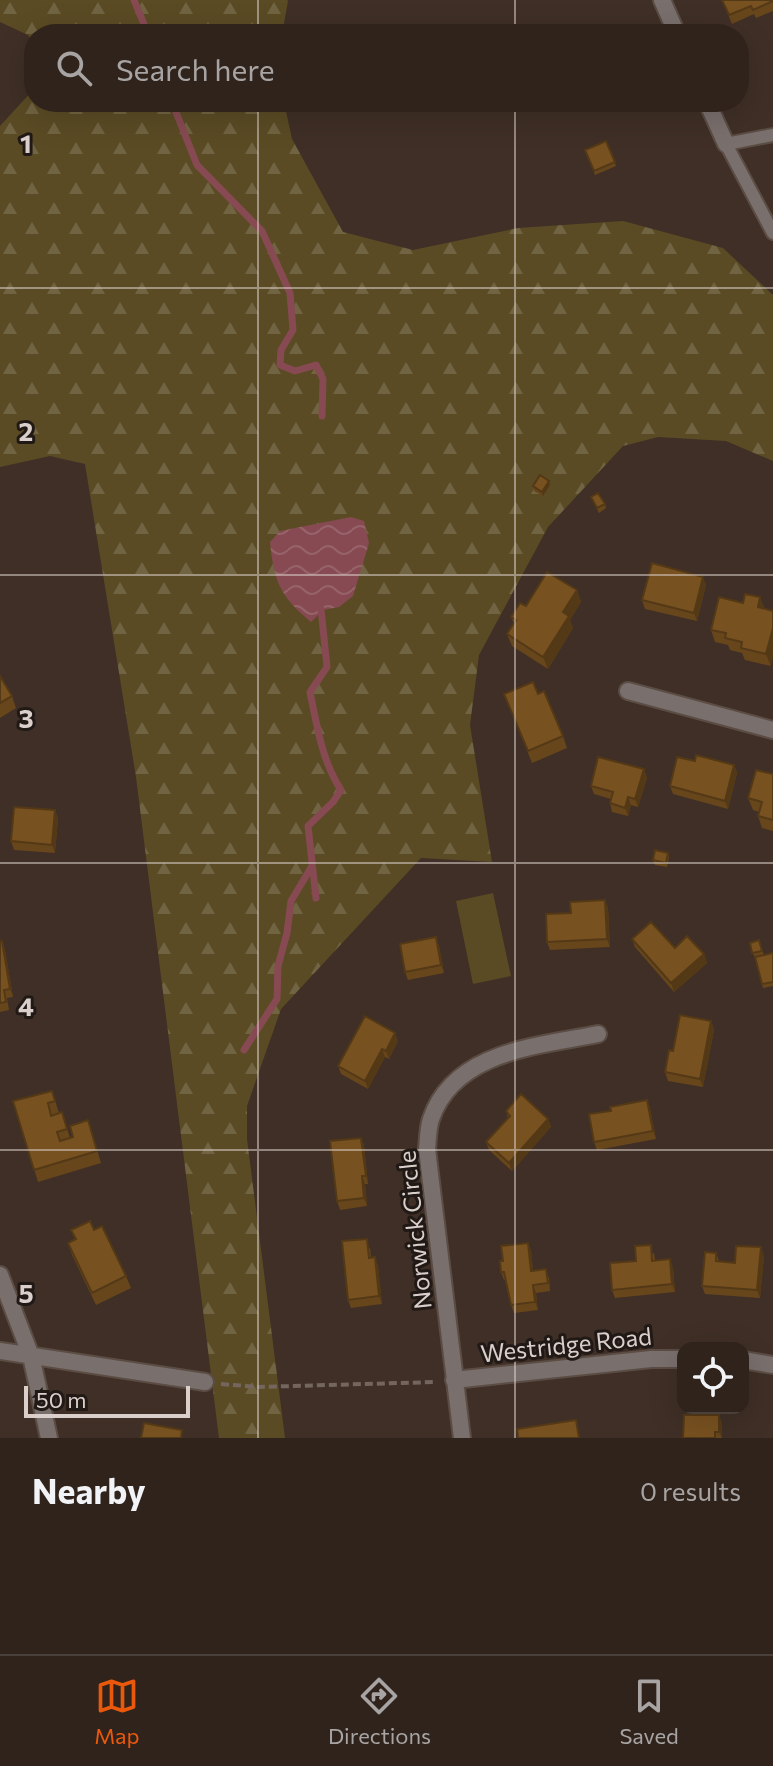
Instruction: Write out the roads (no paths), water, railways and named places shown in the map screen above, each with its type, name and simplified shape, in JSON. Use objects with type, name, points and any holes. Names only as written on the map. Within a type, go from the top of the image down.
[{"type":"street","points":[[662,0],[673,24]]},
{"type":"street","points":[[712,112],[726,144]]},
{"type":"street","points":[[628,691],[773,730]]},
{"type":"street","name":"Norwick Circle","points":[[462,1438],[446,1381],[427,1149],[430,1120],[442,1096],[458,1077],[482,1063],[509,1052],[598,1034]]},
{"type":"street","points":[[0,1275],[31,1356],[49,1438]]},
{"type":"street","points":[[0,1351],[205,1382]]},
{"type":"street","name":"Westridge Road","points":[[446,1381],[651,1359],[677,1359]]},
{"type":"street","points":[[749,1361],[773,1365]]},
{"type":"lane","points":[[773,135],[726,144],[773,233]]},
{"type":"water","points":[[351,517],[364,521],[369,543],[353,596],[339,607],[323,610],[311,622],[280,587],[270,542],[280,531]]},
{"type":"waterway","points":[[134,0],[144,24]]},
{"type":"waterway","points":[[176,112],[197,165],[262,231],[290,293],[293,330],[281,350],[280,365],[295,371],[316,365],[323,379],[322,416]]},
{"type":"waterway","points":[[316,898],[308,826],[341,790],[325,755],[310,692],[327,667],[321,609]]},
{"type":"waterway","points":[[244,1050],[277,999],[278,966],[291,901],[312,866]]}]
